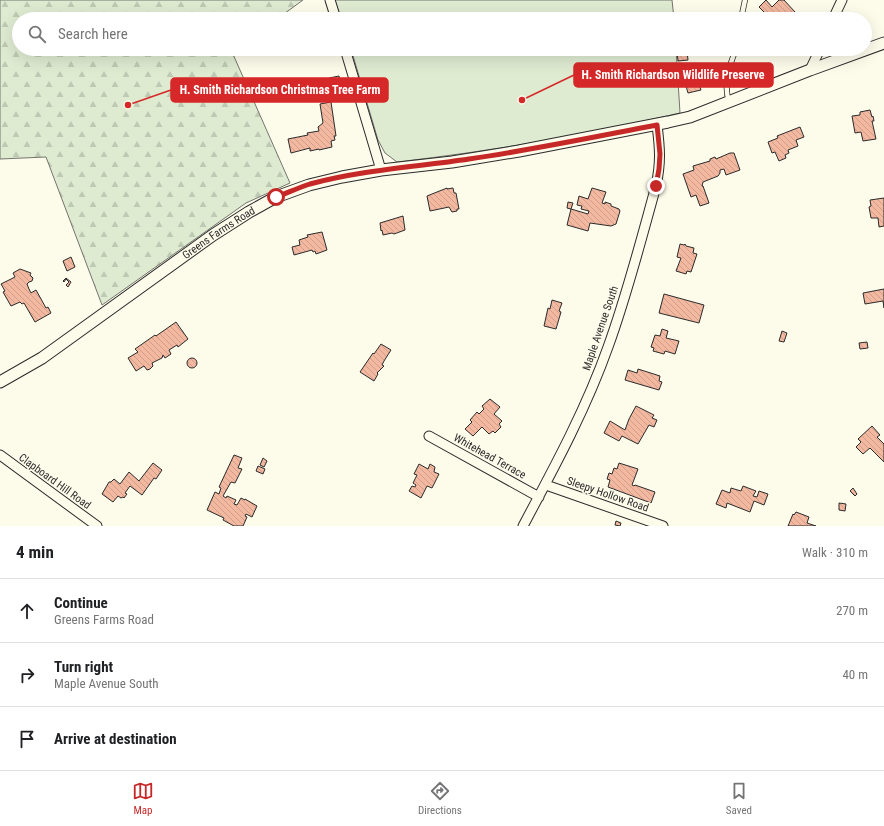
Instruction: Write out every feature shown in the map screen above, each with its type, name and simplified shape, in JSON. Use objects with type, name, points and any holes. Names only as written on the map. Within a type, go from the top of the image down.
[{"type":"street","points":[[330,0],[334,12]]},
{"type":"street","points":[[836,12],[842,0]]},
{"type":"street","name":"Greens Farms Road","points":[[872,47],[884,44]]},
{"type":"street","points":[[347,56],[381,170]]},
{"type":"street","points":[[810,70],[817,56]]},
{"type":"street","name":"Greens Farms Road","points":[[0,382],[42,358],[213,235],[276,197],[309,184],[381,170],[452,162],[519,152],[657,125],[690,117],[810,70],[840,56]]},
{"type":"street","name":"Maple Avenue South","points":[[524,526],[546,485],[584,406],[608,347],[650,207],[659,169],[660,154],[657,125]]},
{"type":"street","name":"Whitehead Terrace","points":[[429,436],[539,497]]},
{"type":"street","name":"Clapboard Hill Road","points":[[0,456],[97,526]]},
{"type":"street","name":"Sleepy Hollow Road","points":[[546,485],[663,526]]},
{"type":"lane","points":[[742,12],[745,0]]},
{"type":"lane","points":[[729,102],[726,81],[734,56]]},
{"type":"green space","points":[[0,0],[303,0],[287,12],[12,12],[12,56],[234,56],[290,183],[246,203],[102,305],[46,157],[0,159]]},
{"type":"green space","points":[[335,0],[672,0],[673,12],[339,12]]},
{"type":"green space","points":[[353,56],[676,56],[680,113],[539,142],[397,162],[385,153],[378,140]]},
{"type":"building","points":[[766,0],[772,7],[779,0],[784,0],[795,12],[764,12],[759,7]]},
{"type":"building","points":[[678,56],[688,56],[688,60],[678,61]]},
{"type":"building","points":[[339,76],[342,90],[332,91],[329,78]]},
{"type":"building","points":[[693,76],[695,83],[698,82],[701,90],[688,93],[684,79]]},
{"type":"building","points":[[331,102],[336,136],[334,136],[335,140],[331,141],[332,147],[310,151],[310,148],[291,153],[288,139],[319,131],[318,127],[323,123],[320,104]]},
{"type":"building","points":[[870,110],[872,117],[873,116],[874,121],[872,121],[876,139],[863,141],[861,132],[855,133],[852,116],[860,115],[860,112]]},
{"type":"building","points":[[800,127],[804,137],[796,140],[798,146],[788,150],[789,153],[785,155],[786,158],[779,161],[775,152],[772,153],[768,142],[778,138],[777,136]]},
{"type":"building","points":[[730,153],[734,153],[740,170],[726,175],[724,169],[720,170],[718,176],[703,182],[702,186],[709,203],[700,206],[696,195],[691,197],[683,174],[694,170],[693,166]]},
{"type":"building","points":[[447,188],[453,188],[454,193],[456,193],[459,209],[452,212],[449,207],[430,211],[427,196]]},
{"type":"building","points":[[592,188],[606,192],[602,203],[605,204],[605,202],[611,204],[611,206],[619,209],[620,211],[616,224],[611,226],[590,223],[588,231],[567,225],[571,209],[588,214],[589,211],[581,209],[582,206],[577,205],[579,196],[588,199]]},
{"type":"building","points":[[884,198],[884,226],[879,227],[878,218],[871,218],[869,207],[871,206],[870,200]]},
{"type":"building","points":[[568,202],[573,203],[571,209],[567,208]]},
{"type":"building","points":[[403,216],[405,230],[394,234],[383,235],[380,223]]},
{"type":"building","points":[[322,232],[327,250],[316,254],[315,251],[313,252],[312,250],[294,255],[292,247],[300,245],[299,240],[308,237],[307,235]]},
{"type":"building","points":[[680,244],[685,244],[686,246],[694,248],[693,253],[697,254],[691,272],[687,271],[686,274],[676,271],[681,258],[677,257]]},
{"type":"building","points":[[71,257],[75,267],[67,271],[63,261]]},
{"type":"building","points":[[20,269],[31,273],[30,275],[33,278],[32,281],[27,284],[31,293],[36,290],[46,308],[48,307],[51,313],[35,322],[24,303],[22,304],[20,302],[11,306],[3,292],[5,291],[1,284],[15,277],[13,273]]},
{"type":"building","points":[[66,278],[71,282],[68,287],[66,285],[69,282],[66,279],[64,282],[63,281]]},
{"type":"building","points":[[884,289],[884,308],[883,301],[865,304],[863,293]]},
{"type":"building","points":[[664,294],[704,305],[699,323],[659,313]]},
{"type":"building","points":[[552,300],[562,303],[556,329],[544,326],[548,308],[550,309]]},
{"type":"building","points":[[176,322],[188,339],[178,347],[177,345],[169,350],[171,354],[165,358],[163,355],[162,358],[152,363],[153,366],[150,369],[147,370],[144,366],[136,371],[128,358],[138,352],[135,349]]},
{"type":"building","points":[[662,329],[668,331],[666,338],[679,341],[675,354],[665,351],[664,354],[653,351],[654,348],[651,347],[655,335],[660,336]]},
{"type":"building","points":[[782,331],[787,333],[784,342],[779,341]]},
{"type":"building","points":[[867,342],[868,348],[860,349],[859,343]]},
{"type":"building","points":[[381,344],[391,350],[382,365],[384,366],[377,373],[378,374],[374,381],[360,372]]},
{"type":"building","points":[[192,358],[197,363],[192,368],[187,363]]},
{"type":"building","points":[[638,369],[660,376],[659,381],[662,382],[659,390],[625,380],[628,370],[637,373]]},
{"type":"building","points":[[490,399],[500,407],[494,414],[502,421],[499,424],[501,427],[495,433],[493,431],[489,434],[482,427],[473,436],[465,429],[472,422],[470,420],[477,412],[479,414],[484,409],[482,406]]},
{"type":"building","points":[[636,406],[654,415],[652,418],[657,420],[654,427],[649,425],[638,444],[622,436],[619,441],[604,433],[610,421],[625,430]]},
{"type":"building","points":[[872,426],[880,435],[877,437],[884,444],[884,462],[870,448],[863,454],[856,447],[861,442],[858,439]]},
{"type":"building","points":[[234,455],[242,458],[238,468],[242,469],[235,483],[231,482],[223,496],[236,500],[234,504],[237,505],[241,498],[257,506],[252,517],[246,514],[245,516],[247,517],[243,526],[234,526],[223,520],[224,518],[207,510],[215,492],[219,494],[221,488],[219,487]]},
{"type":"building","points":[[263,458],[267,461],[264,467],[260,465]]},
{"type":"building","points":[[153,463],[162,470],[156,479],[154,478],[142,495],[130,486],[125,493],[127,494],[124,498],[118,496],[113,502],[102,494],[109,482],[114,479],[120,484],[129,472],[139,481]]},
{"type":"building","points":[[619,463],[638,469],[632,485],[655,492],[651,503],[608,487],[610,480],[607,479],[609,473],[612,474],[614,468],[617,469]]},
{"type":"building","points":[[419,464],[428,469],[430,464],[435,467],[434,472],[439,474],[432,488],[427,486],[421,498],[409,491],[412,486],[415,487],[416,485],[413,483],[417,475],[414,474]]},
{"type":"building","points":[[258,466],[265,469],[263,474],[256,471]]},
{"type":"building","points":[[743,486],[756,491],[753,496],[757,497],[759,491],[768,494],[764,505],[754,501],[750,512],[727,503],[726,508],[716,504],[722,490],[730,493],[731,488],[741,491]]},
{"type":"building","points":[[853,488],[857,494],[855,496],[850,491]]},
{"type":"building","points":[[839,503],[846,504],[845,511],[839,510]]},
{"type":"building","points":[[796,512],[809,517],[807,523],[816,526],[788,526],[793,514],[794,515]]},
{"type":"building","points":[[616,521],[621,523],[620,526],[615,525]]},
{"type":"place","name":"H. Smith Richardson Wildlife Preserve","points":[[522,100]]},
{"type":"place","name":"H. Smith Richardson Christmas Tree Farm","points":[[128,105]]},
{"type":"route","points":[[276,197],[309,184],[342,177],[381,170],[452,162],[519,152],[657,125],[660,154],[656,186]]}]
